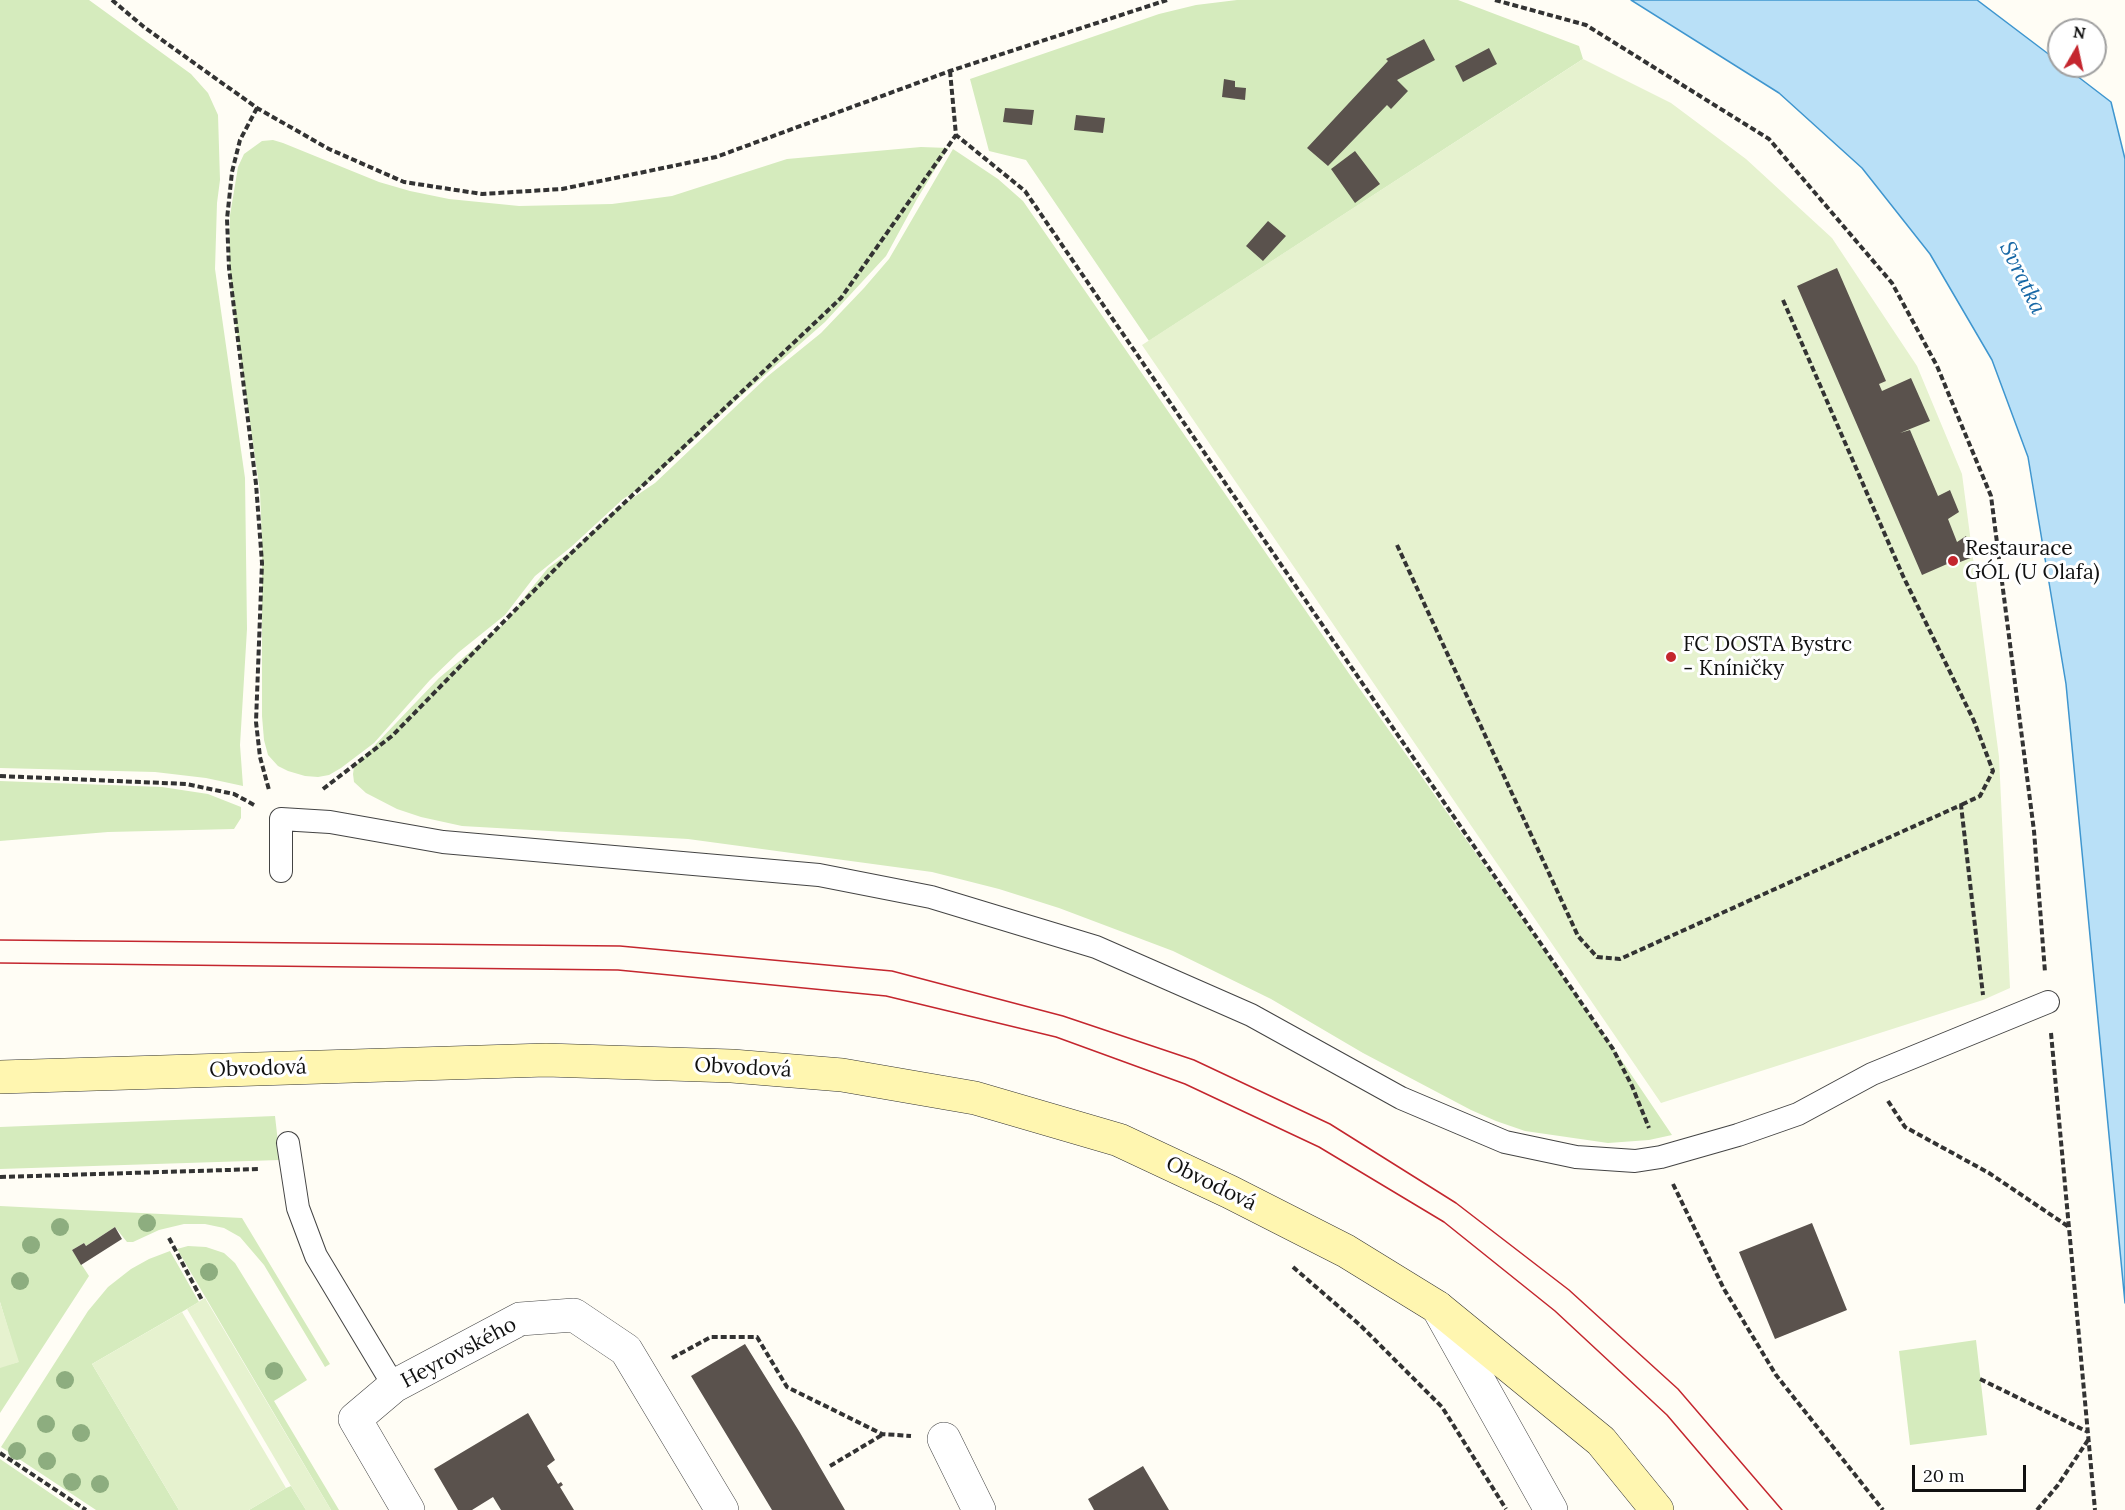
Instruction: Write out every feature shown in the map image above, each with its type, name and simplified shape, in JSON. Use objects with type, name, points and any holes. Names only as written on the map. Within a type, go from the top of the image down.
[{"type":"main road","name":"Obvodová","points":[[0,1077],[546,1060],[732,1066],[842,1075],[975,1098],[1119,1140],[1230,1192],[1346,1251],[1437,1307],[1601,1442],[1657,1510]]},
{"type":"street","name":"Obvodová","points":[[1437,1307],[1551,1510]]},
{"type":"street","name":"Heyrovského","points":[[408,1510],[355,1419],[394,1386],[520,1319],[574,1315],[626,1350],[722,1510]]},
{"type":"street","points":[[944,1439],[979,1510]]},
{"type":"lane","points":[[281,871],[281,819],[330,822],[443,842],[819,875],[931,897],[1096,947],[1251,1015],[1401,1098],[1505,1142],[1576,1157],[1635,1161],[1661,1157],[1738,1135],[1798,1114],[1872,1074],[2048,1002]]},
{"type":"lane","points":[[288,1143],[298,1208],[316,1256],[394,1386]]},
{"type":"path","points":[[112,0],[144,27],[256,108],[329,149],[404,182],[482,194],[562,189],[716,157],[950,71],[1167,0]]},
{"type":"path","points":[[1495,0],[1586,25],[1769,139],[1892,283],[1937,366],[1991,496],[2034,831],[2095,1510]]},
{"type":"path","points":[[281,819],[354,767],[392,736],[566,559],[841,298],[956,135],[950,71]]},
{"type":"path","points":[[256,108],[240,140],[232,172],[228,229],[229,268],[252,449],[262,563],[256,722],[260,757],[267,786],[281,819]]},
{"type":"path","points":[[956,135],[1025,191],[1039,210],[1613,1049],[1724,1289],[1776,1375],[1883,1510]]},
{"type":"path","points":[[1397,545],[1578,936],[1597,957],[1620,959],[1980,796],[1993,771],[1974,721],[1903,576],[1783,300]]},
{"type":"path","points":[[0,776],[186,784],[234,794],[281,819]]},
{"type":"path","points":[[1961,805],[1983,1000],[1990,1025]]},
{"type":"path","points":[[1872,1074],[1905,1127],[1989,1173],[2069,1227]]},
{"type":"path","points":[[0,1177],[291,1168]]},
{"type":"path","points":[[169,1238],[202,1300]]},
{"type":"path","points":[[1292,1266],[1360,1325],[1442,1407],[1506,1510]]},
{"type":"path","points":[[641,1374],[711,1337],[757,1337],[787,1387],[882,1434],[944,1439]]},
{"type":"path","points":[[1980,1380],[2088,1432]]},
{"type":"path","points":[[830,1466],[882,1434]]},
{"type":"path","points":[[2037,1510],[2058,1485],[2089,1440]]},
{"type":"path","points":[[0,1453],[86,1510]]},
{"type":"green space","points":[[0,0],[89,0],[191,74],[208,93],[218,115],[220,180],[215,269],[245,478],[247,629],[240,745],[243,786],[206,778],[155,772],[0,768]]},
{"type":"green space","points":[[1237,0],[1458,0],[1579,46],[1583,59],[1149,341],[1026,160],[989,151],[970,79],[1159,14],[1196,5]]},
{"type":"green space","name":"FC DOSTA Bystrc - Kníničky","points":[[1583,59],[1671,103],[1746,159],[1832,238],[1917,366],[1962,474],[1999,757],[2010,988],[1983,1000],[1661,1103],[1142,345]]},
{"type":"green space","points":[[273,140],[379,182],[410,191],[449,199],[519,206],[612,204],[672,196],[787,159],[921,147],[948,148],[886,256],[825,322],[649,482],[623,499],[571,547],[535,576],[505,615],[459,652],[430,680],[374,743],[341,768],[329,775],[318,777],[305,776],[278,766],[268,755],[264,740],[260,492],[234,313],[229,262],[230,215],[238,167],[244,154],[262,141]]},
{"type":"green space","points":[[953,149],[998,179],[1023,201],[1350,675],[1672,1135],[1649,1140],[1608,1143],[1525,1131],[1496,1121],[1363,1053],[1271,999],[1173,951],[1059,908],[999,889],[932,872],[688,839],[462,826],[397,809],[366,793],[354,782],[354,767],[439,678],[507,621],[548,568],[573,550],[615,510],[655,483],[768,376],[821,333],[864,288],[889,259]]},
{"type":"green space","points":[[0,781],[162,787],[208,794],[241,807],[241,818],[234,829],[108,832],[0,841]]},
{"type":"green space","points":[[275,1116],[280,1160],[0,1169],[0,1127]]},
{"type":"green space","points":[[0,1206],[242,1218],[330,1364],[325,1367],[264,1265],[240,1237],[224,1228],[205,1224],[184,1224],[159,1230],[133,1242],[127,1242],[115,1227],[86,1246],[84,1243],[72,1250],[89,1276],[0,1413],[0,1367],[18,1362],[0,1302]]},
{"type":"green space","points":[[188,1246],[206,1247],[224,1253],[235,1263],[307,1380],[274,1401],[339,1510],[331,1510],[177,1249]]},
{"type":"green space","points":[[170,1251],[199,1302],[92,1364],[179,1510],[96,1510],[1,1447],[88,1311],[108,1287],[131,1269]]},
{"type":"green space","points":[[205,1298],[331,1510],[306,1510],[291,1486],[187,1309]]},
{"type":"green space","points":[[0,1302],[19,1362],[0,1368]]},
{"type":"green space","points":[[182,1312],[286,1488],[249,1510],[179,1510],[92,1364]]},
{"type":"green space","points":[[1976,1340],[1987,1435],[1910,1445],[1899,1351]]},
{"type":"green space","points":[[0,1459],[75,1510],[0,1510]]},
{"type":"green space","points":[[291,1486],[306,1510],[249,1510],[286,1488]]},
{"type":"water","name":"Svratka","points":[[1631,0],[1977,0],[2047,53],[2047,78],[2080,78],[2111,102],[2125,159],[2125,1303],[2066,684],[2028,457],[1992,360],[1930,254],[1862,168],[1779,93]]},
{"type":"building","points":[[1424,39],[1435,60],[1397,80],[1408,91],[1391,109],[1387,105],[1328,166],[1307,148],[1388,61],[1386,59]]},
{"type":"building","points":[[1489,48],[1497,64],[1463,82],[1455,66]]},
{"type":"building","points":[[1224,79],[1235,81],[1235,87],[1246,88],[1245,100],[1222,97]]},
{"type":"building","points":[[1005,108],[1034,110],[1032,125],[1003,122]]},
{"type":"building","points":[[1076,115],[1105,118],[1103,133],[1074,130]]},
{"type":"building","points":[[1355,151],[1380,184],[1355,203],[1331,169]]},
{"type":"building","points":[[1268,221],[1286,236],[1263,261],[1246,246]]},
{"type":"building","points":[[1837,268],[1886,381],[1879,384],[1882,391],[1911,378],[1930,421],[1900,433],[1910,430],[1938,496],[1950,490],[1959,512],[1948,519],[1957,542],[1966,536],[1973,557],[1955,564],[1954,561],[1922,575],[1797,286]]},
{"type":"building","points":[[1812,1223],[1847,1310],[1775,1339],[1739,1252]]},
{"type":"building","points":[[115,1227],[122,1239],[81,1265],[72,1250],[84,1243],[86,1246]]},
{"type":"building","points":[[745,1344],[845,1510],[772,1510],[691,1376]]},
{"type":"building","points":[[528,1413],[555,1460],[547,1466],[558,1484],[561,1482],[563,1485],[560,1487],[574,1510],[501,1510],[493,1497],[472,1510],[458,1510],[434,1469]]},
{"type":"building","points":[[1143,1466],[1169,1510],[1094,1510],[1088,1499]]},
{"type":"tram line","points":[[0,940],[620,946],[892,971],[1063,1016],[1194,1060],[1330,1124],[1456,1203],[1569,1290],[1678,1389],[1782,1510]]},
{"type":"tram line","points":[[0,963],[618,970],[886,996],[1056,1037],[1185,1084],[1319,1147],[1444,1222],[1555,1311],[1667,1415],[1748,1510]]},
{"type":"place","name":"Restaurace GÓL (U Olafa)","points":[[1953,561]]},
{"type":"place","name":"FC DOSTA Bystrc - Kníničky","points":[[1671,657]]}]
